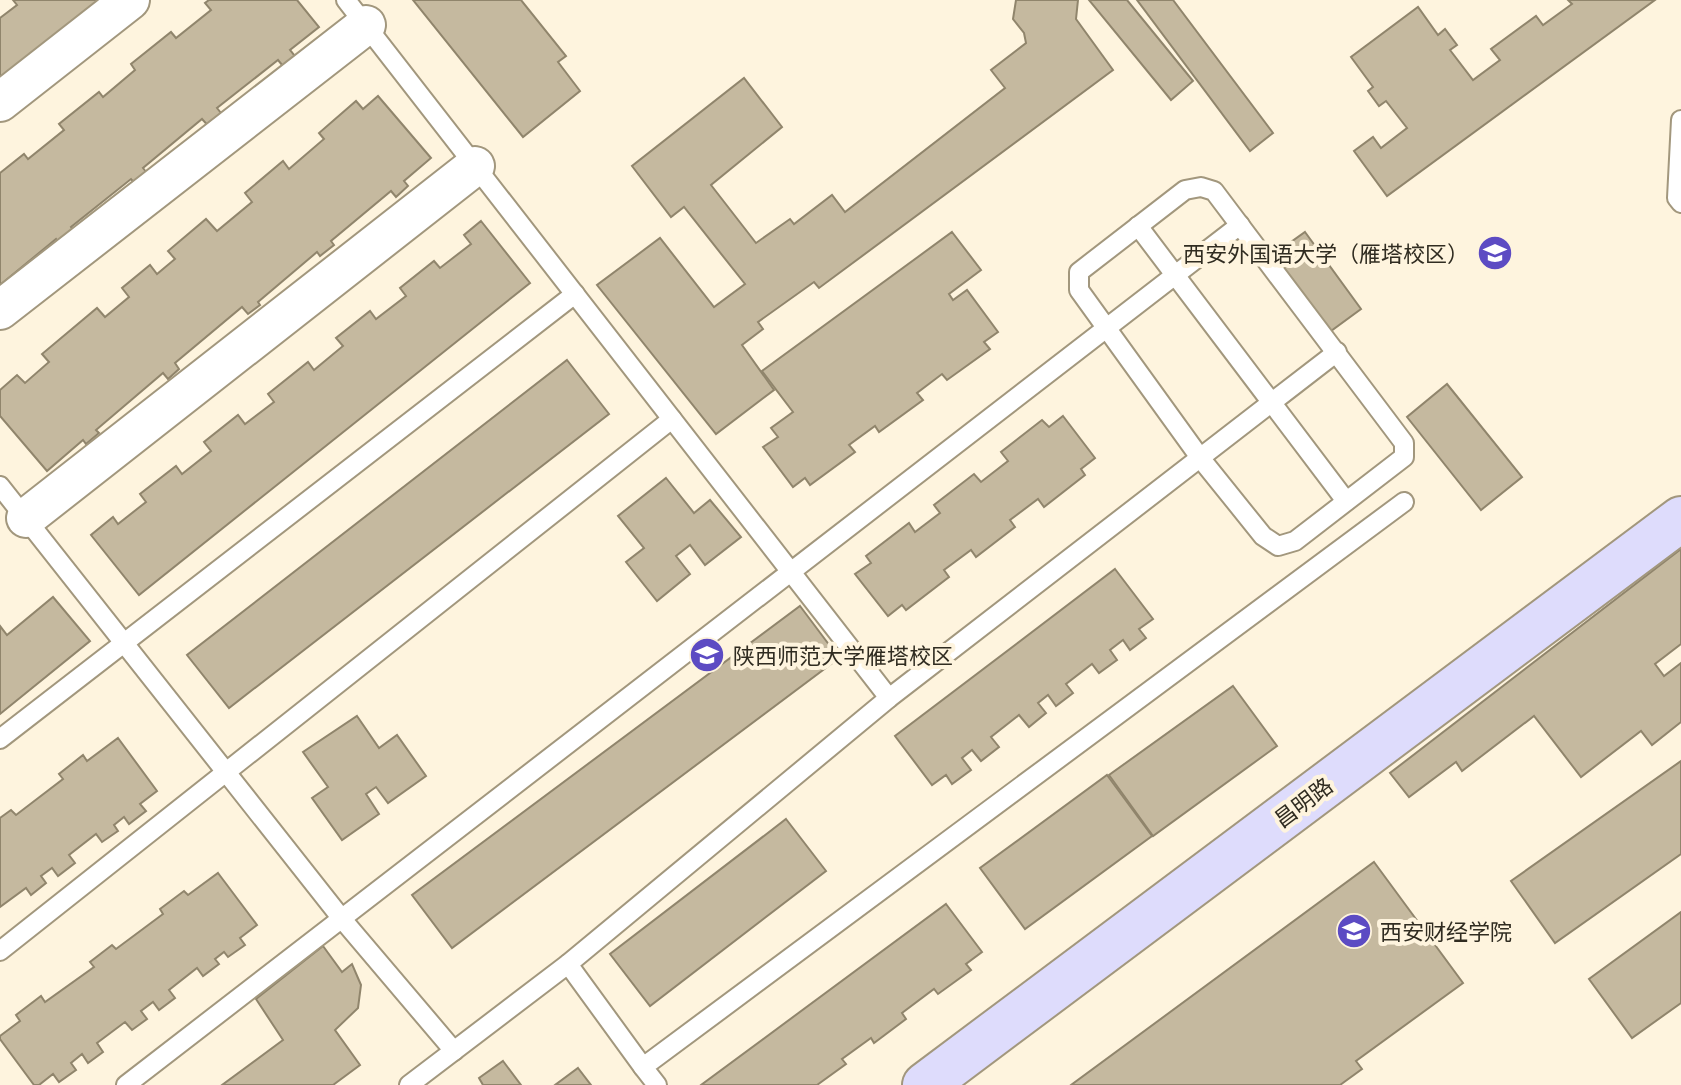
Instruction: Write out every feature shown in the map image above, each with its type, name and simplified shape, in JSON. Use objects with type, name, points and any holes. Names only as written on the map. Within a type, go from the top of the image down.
[{"type":"street","points":[[0,102],[130,0]]},
{"type":"street","points":[[0,310],[356,12]]},
{"type":"street","points":[[26,518],[475,166]]},
{"type":"street","name":"昌明路","points":[[925,1085],[1681,519]]},
{"type":"lane","points":[[356,12],[889,698]]},
{"type":"lane","points":[[1681,120],[1677,198],[1681,203]]},
{"type":"lane","points":[[1201,187],[1214,191],[1240,225],[1404,443],[1404,457],[1295,541],[1278,546],[1263,536],[1201,459],[1079,290],[1079,272],[1185,190],[1201,187]]},
{"type":"lane","points":[[126,1085],[1240,225]]},
{"type":"lane","points":[[1138,226],[1346,501]]},
{"type":"lane","points":[[0,739],[575,294]]},
{"type":"lane","points":[[409,1085],[568,964],[889,698],[1337,352]]},
{"type":"lane","points":[[0,951],[672,419]]},
{"type":"lane","points":[[0,486],[342,919],[454,1051]]},
{"type":"lane","points":[[643,1067],[1404,502]]},
{"type":"lane","points":[[568,964],[657,1085]]},
{"type":"building","points":[[13,0],[99,0],[0,79],[0,18],[17,5]]},
{"type":"building","points":[[209,0],[297,0],[319,27],[290,50],[299,61],[287,71],[278,60],[217,108],[225,118],[211,129],[202,119],[143,168],[151,178],[139,188],[131,179],[71,227],[77,236],[62,248],[56,239],[0,285],[0,173],[24,154],[28,159],[64,130],[59,124],[99,92],[103,97],[135,70],[131,64],[171,32],[176,38],[211,10],[205,3]]},
{"type":"building","points":[[413,0],[521,0],[566,56],[558,62],[580,91],[523,137]]},
{"type":"building","points":[[1016,0],[1078,0],[1076,19],[1113,70],[819,288],[814,282],[758,322],[763,329],[742,345],[774,390],[716,434],[597,285],[660,238],[714,307],[745,284],[684,207],[671,217],[632,166],[744,78],[782,127],[711,185],[756,243],[790,219],[794,224],[832,195],[845,212],[1005,88],[991,70],[1026,43],[1024,33],[1013,19]]},
{"type":"building","points":[[1089,0],[1127,0],[1193,81],[1171,100]]},
{"type":"building","points":[[1137,0],[1173,0],[1273,133],[1250,151]]},
{"type":"building","points":[[1568,0],[1655,0],[1387,196],[1354,151],[1373,137],[1381,148],[1407,128],[1386,101],[1379,106],[1368,91],[1373,87],[1351,57],[1418,7],[1438,35],[1445,29],[1457,45],[1450,50],[1473,80],[1500,60],[1491,49],[1536,16],[1543,25],[1572,4]]},
{"type":"building","points":[[378,96],[431,158],[404,181],[408,186],[396,197],[391,191],[331,241],[334,245],[320,256],[317,252],[248,314],[242,307],[175,363],[179,369],[168,379],[163,373],[96,430],[99,433],[86,444],[83,440],[47,471],[0,416],[0,390],[17,375],[25,383],[49,362],[42,354],[97,308],[105,317],[129,297],[122,288],[150,265],[157,274],[175,259],[168,251],[206,219],[217,231],[252,202],[245,193],[283,161],[289,169],[324,139],[319,133],[356,101],[363,109]]},
{"type":"building","points":[[481,221],[530,283],[139,595],[91,535],[113,517],[118,524],[146,502],[140,494],[176,466],[182,474],[211,451],[204,442],[238,415],[245,424],[274,402],[268,394],[308,362],[314,370],[343,346],[336,338],[370,311],[376,319],[406,296],[400,288],[434,261],[440,268],[471,244],[464,235]]},
{"type":"building","points":[[952,232],[981,270],[949,294],[953,300],[967,290],[998,332],[984,342],[990,349],[947,380],[942,374],[917,393],[923,400],[879,432],[875,426],[849,445],[855,452],[810,485],[805,478],[793,487],[763,447],[778,437],[771,428],[793,412],[762,371]]},
{"type":"building","points":[[1305,232],[1361,309],[1320,339],[1263,262]]},
{"type":"building","points":[[567,360],[609,414],[229,708],[187,655]]},
{"type":"building","points":[[1447,384],[1522,477],[1481,510],[1407,417]]},
{"type":"building","points":[[1063,416],[1095,458],[1081,469],[1085,475],[1044,507],[1038,499],[1010,520],[1015,527],[976,557],[971,550],[944,570],[949,577],[906,610],[902,605],[888,616],[855,574],[871,563],[866,556],[909,523],[915,532],[940,513],[934,505],[974,474],[981,482],[1008,461],[1001,452],[1042,420],[1049,427]]},
{"type":"building","points":[[666,478],[694,513],[710,500],[741,537],[705,565],[690,545],[676,556],[690,574],[657,601],[626,562],[644,548],[618,516]]},
{"type":"building","points":[[1681,549],[1681,644],[1655,664],[1664,676],[1681,663],[1681,722],[1652,745],[1641,731],[1581,777],[1534,716],[1462,771],[1456,762],[1409,797],[1390,773]]},
{"type":"building","points":[[1115,569],[1153,619],[1139,629],[1146,638],[1130,650],[1123,640],[1110,650],[1117,660],[1099,673],[1092,664],[1066,684],[1073,693],[1056,706],[1048,695],[1038,703],[1046,713],[1029,727],[1019,715],[991,737],[999,747],[981,761],[972,750],[962,758],[971,770],[952,784],[946,775],[932,785],[895,736]]},
{"type":"building","points":[[53,597],[90,641],[0,714],[0,626],[7,635]]},
{"type":"building","points":[[800,606],[839,658],[452,948],[412,895]]},
{"type":"building","points":[[1233,686],[1277,746],[1153,836],[1109,775]]},
{"type":"building","points":[[357,716],[379,748],[397,735],[426,776],[388,803],[376,787],[366,794],[379,814],[342,840],[312,798],[328,787],[303,752]]},
{"type":"building","points":[[118,738],[157,791],[140,804],[146,811],[129,824],[124,817],[114,825],[118,831],[102,842],[96,834],[69,855],[75,863],[58,876],[52,868],[41,876],[46,883],[31,895],[26,888],[0,907],[0,818],[11,810],[16,815],[63,779],[59,774],[83,755],[87,761]]},
{"type":"building","points":[[1681,761],[1681,854],[1555,943],[1511,881]]},
{"type":"building","points":[[1107,775],[1152,836],[1025,929],[980,868]]},
{"type":"building","points":[[786,819],[826,871],[650,1006],[610,954]]},
{"type":"building","points":[[1374,862],[1463,983],[1356,1061],[1362,1069],[1340,1085],[1071,1085]]},
{"type":"building","points":[[218,873],[257,925],[240,938],[245,945],[228,957],[224,952],[215,959],[219,964],[203,976],[197,968],[169,990],[175,998],[159,1010],[153,1002],[141,1011],[147,1019],[132,1030],[125,1022],[97,1043],[103,1052],[88,1063],[82,1054],[71,1063],[76,1070],[59,1082],[53,1074],[39,1085],[34,1085],[0,1039],[20,1021],[16,1015],[41,996],[45,1002],[94,967],[90,962],[112,945],[116,949],[163,914],[160,909],[184,891],[188,895]]},
{"type":"building","points":[[946,904],[982,952],[966,964],[971,970],[938,994],[934,989],[902,1013],[906,1019],[874,1043],[871,1038],[842,1059],[846,1064],[817,1085],[701,1085]]},
{"type":"building","points":[[1681,912],[1681,1003],[1632,1038],[1589,979]]},
{"type":"building","points":[[323,946],[342,972],[352,964],[361,985],[358,1008],[335,1030],[360,1065],[333,1085],[222,1085],[283,1040],[256,999]]},
{"type":"building","points":[[503,1061],[521,1085],[483,1085],[479,1078]]},
{"type":"building","points":[[578,1068],[591,1085],[555,1085]]},
{"type":"place","name":"西安外国语大学（雁塔校区）","points":[[1495,253]]},
{"type":"place","name":"陕西师范大学雁塔校区","points":[[707,655]]},
{"type":"place","name":"西安财经学院","points":[[1354,931]]}]
